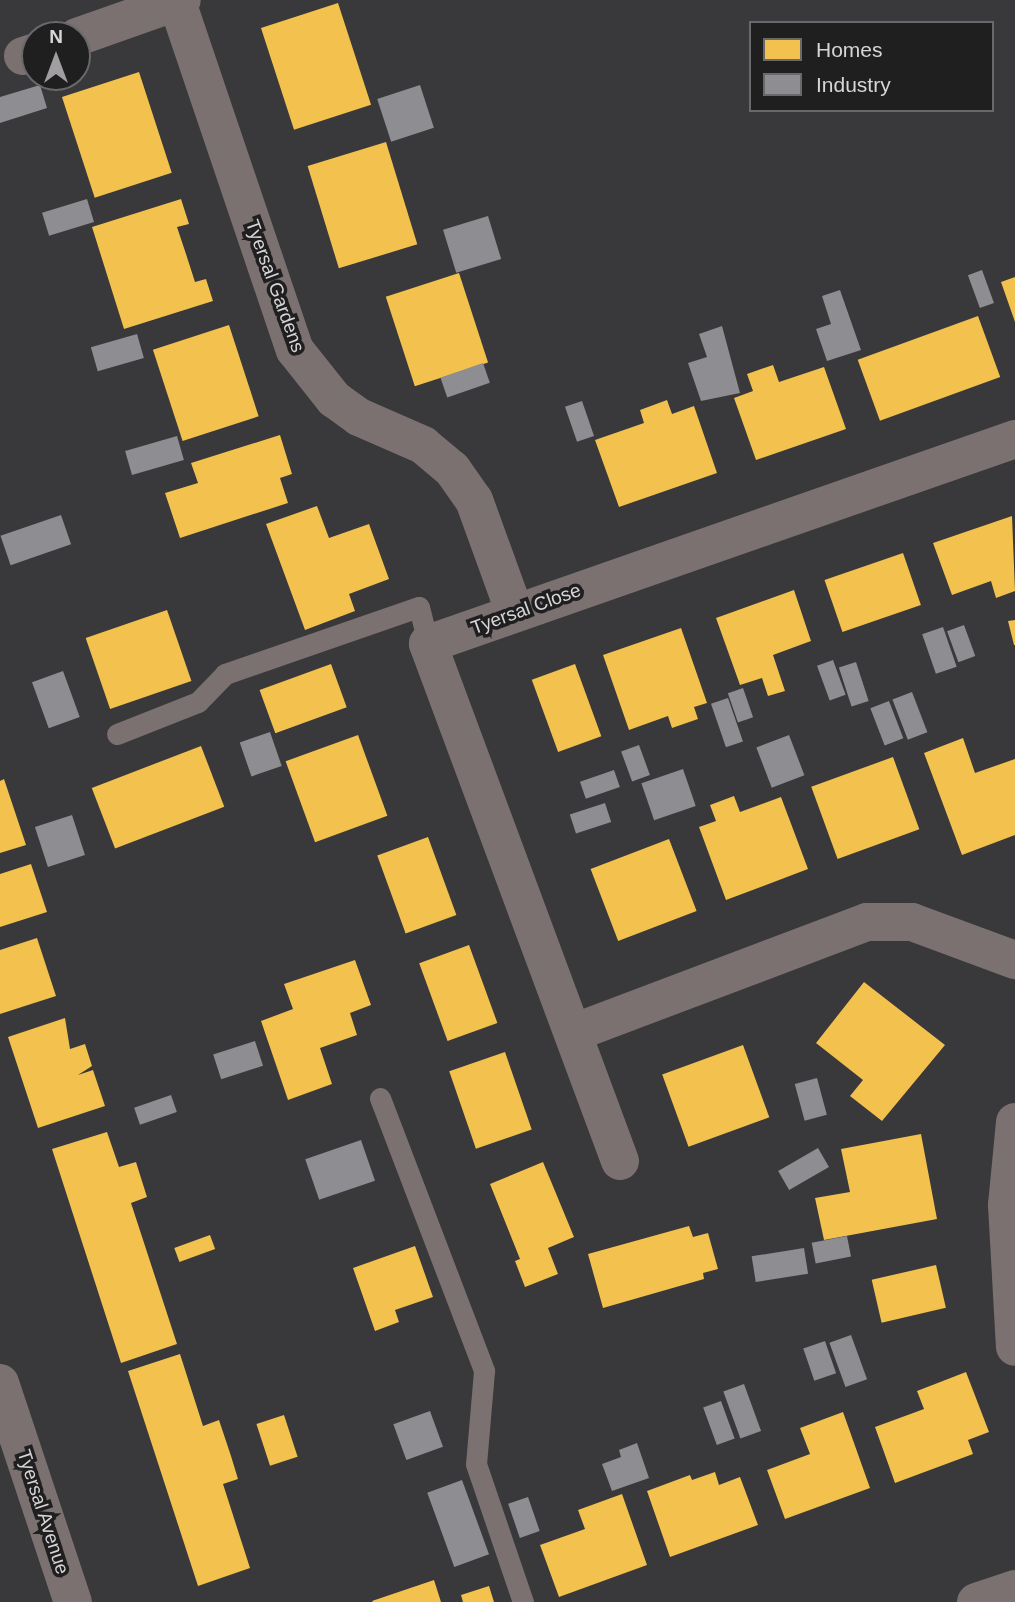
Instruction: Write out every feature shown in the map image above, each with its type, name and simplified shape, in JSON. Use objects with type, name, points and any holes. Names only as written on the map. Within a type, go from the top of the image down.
[{"type":"street","points":[[91,32],[180,1]]},
{"type":"street","name":"Tyersal Gardens","points":[[180,1],[295,350],[334,399],[359,417],[423,445],[452,469],[474,500],[515,612]]},
{"type":"street","name":"Tyersal Close","points":[[428,644],[1015,439]]},
{"type":"street","points":[[428,644],[620,1161]]},
{"type":"street","points":[[572,1033],[867,922],[912,922],[1015,960]]},
{"type":"street","points":[[1015,1122],[1011,1205],[1015,1347]]},
{"type":"street","name":"Tyersal Avenue","points":[[0,1382],[74,1602]]},
{"type":"street","points":[[976,1602],[1015,1589]]},
{"type":"lane","points":[[117,734],[198,702],[225,674],[419,607],[428,644]]},
{"type":"lane","points":[[380,1098],[484,1371],[476,1464],[523,1602]]},
{"type":"building: Homes","points":[[338,3],[371,105],[294,130],[261,28]]},
{"type":"building: Homes","points":[[139,72],[172,173],[95,198],[62,97],[81,91],[91,91],[91,88]]},
{"type":"building: Homes","points":[[386,142],[417,244],[339,268],[308,166]]},
{"type":"building: Homes","points":[[181,199],[189,224],[177,227],[195,282],[206,279],[213,301],[124,329],[92,227]]},
{"type":"building: Homes","points":[[459,273],[488,362],[415,386],[386,297]]},
{"type":"building: Homes","points":[[1015,277],[1015,322],[1001,282]]},
{"type":"building: Homes","points":[[978,316],[1000,377],[880,421],[858,360]]},
{"type":"building: Homes","points":[[229,325],[259,416],[183,441],[153,350]]},
{"type":"building: Homes","points":[[773,365],[779,382],[824,367],[846,429],[756,460],[734,398],[753,391],[747,374]]},
{"type":"building: Homes","points":[[667,400],[672,414],[694,406],[717,473],[619,507],[595,440],[644,423],[640,410]]},
{"type":"building: Homes","points":[[280,435],[292,474],[280,478],[288,503],[180,538],[165,493],[198,483],[191,463]]},
{"type":"building: Homes","points":[[317,506],[329,538],[369,524],[389,579],[349,594],[355,611],[305,630],[266,524]]},
{"type":"building: Homes","points":[[1012,516],[1015,591],[996,598],[991,581],[952,595],[933,543]]},
{"type":"building: Homes","points":[[903,553],[921,605],[842,632],[825,580]]},
{"type":"building: Homes","points":[[794,590],[811,641],[773,655],[785,691],[768,696],[762,678],[740,685],[716,618]]},
{"type":"building: Homes","points":[[167,610],[191,681],[110,709],[86,638]]},
{"type":"building: Homes","points":[[1015,620],[1015,645],[1014,645],[1008,621]]},
{"type":"building: Homes","points":[[681,628],[707,703],[694,707],[698,719],[672,728],[668,716],[629,730],[603,655]]},
{"type":"building: Homes","points":[[331,664],[347,707],[275,733],[260,690]]},
{"type":"building: Homes","points":[[575,664],[601,736],[558,752],[532,680]]},
{"type":"building: Homes","points":[[358,735],[387,816],[315,842],[286,761]]},
{"type":"building: Homes","points":[[963,738],[975,773],[1015,759],[1015,835],[962,855],[924,753]]},
{"type":"building: Homes","points":[[201,746],[224,807],[115,849],[92,788]]},
{"type":"building: Homes","points":[[893,757],[919,829],[838,859],[811,787]]},
{"type":"building: Homes","points":[[4,779],[26,845],[0,853],[0,781]]},
{"type":"building: Homes","points":[[734,796],[740,812],[781,797],[808,869],[726,900],[699,827],[716,821],[710,805]]},
{"type":"building: Homes","points":[[428,837],[456,915],[406,933],[377,855]]},
{"type":"building: Homes","points":[[669,839],[697,911],[618,941],[591,869]]},
{"type":"building: Homes","points":[[31,864],[47,912],[0,927],[0,874]]},
{"type":"building: Homes","points":[[37,938],[56,996],[0,1014],[0,950]]},
{"type":"building: Homes","points":[[469,945],[497,1023],[448,1041],[419,963]]},
{"type":"building: Homes","points":[[355,960],[371,1005],[350,1013],[357,1035],[320,1048],[332,1084],[288,1100],[261,1021],[293,1009],[284,984]]},
{"type":"building: Homes","points":[[864,982],[945,1045],[882,1121],[850,1096],[863,1080],[816,1043]]},
{"type":"building: Homes","points":[[65,1018],[70,1049],[85,1044],[92,1066],[78,1075],[93,1070],[105,1106],[38,1128],[8,1037]]},
{"type":"building: Homes","points":[[743,1045],[769,1117],[689,1147],[662,1074]]},
{"type":"building: Homes","points":[[505,1052],[532,1130],[476,1149],[449,1071]]},
{"type":"building: Homes","points":[[107,1132],[119,1167],[136,1162],[147,1197],[131,1203],[177,1344],[121,1363],[52,1149]]},
{"type":"building: Homes","points":[[921,1134],[937,1219],[824,1240],[815,1198],[850,1192],[841,1149]]},
{"type":"building: Homes","points":[[543,1162],[574,1237],[548,1248],[558,1274],[525,1287],[515,1261],[520,1259],[490,1184]]},
{"type":"building: Homes","points":[[689,1226],[693,1237],[708,1233],[718,1269],[703,1273],[704,1279],[603,1308],[588,1254]]},
{"type":"building: Homes","points":[[210,1235],[215,1249],[179,1262],[174,1248]]},
{"type":"building: Homes","points":[[415,1246],[433,1297],[395,1310],[399,1322],[375,1331],[353,1268]]},
{"type":"building: Homes","points":[[936,1265],[946,1308],[882,1323],[872,1280]]},
{"type":"building: Homes","points":[[180,1354],[203,1426],[219,1420],[231,1456],[238,1479],[223,1484],[250,1568],[198,1586],[128,1371]]},
{"type":"building: Homes","points":[[966,1372],[989,1432],[968,1440],[973,1454],[895,1483],[875,1427],[924,1409],[917,1391]]},
{"type":"building: Homes","points":[[843,1412],[870,1488],[785,1519],[767,1470],[810,1454],[800,1428]]},
{"type":"building: Homes","points":[[284,1415],[298,1457],[270,1466],[256,1424]]},
{"type":"building: Homes","points":[[715,1472],[719,1485],[740,1477],[758,1525],[670,1557],[647,1491],[690,1475],[692,1480]]},
{"type":"building: Homes","points":[[622,1494],[647,1565],[559,1597],[540,1545],[585,1529],[578,1510]]},
{"type":"building: Homes","points":[[434,1580],[441,1602],[372,1601]]},
{"type":"building: Homes","points":[[489,1586],[494,1602],[463,1602],[461,1595]]},
{"type":"building: Industry","points":[[420,85],[434,128],[391,142],[377,99]]},
{"type":"building: Industry","points":[[21,91],[42,91],[47,108],[0,123],[0,97]]},
{"type":"building: Industry","points":[[87,199],[94,222],[49,236],[42,213]]},
{"type":"building: Industry","points":[[488,216],[501,259],[456,273],[443,230]]},
{"type":"building: Industry","points":[[982,270],[994,303],[980,308],[968,275]]},
{"type":"building: Industry","points":[[840,290],[861,350],[827,361],[816,329],[831,324],[822,296]]},
{"type":"building: Industry","points":[[722,326],[740,393],[701,401],[688,363],[707,357],[699,334]]},
{"type":"building: Industry","points":[[137,334],[144,358],[98,371],[91,347]]},
{"type":"building: Industry","points":[[483,363],[490,383],[447,398],[440,378]]},
{"type":"building: Industry","points":[[582,401],[594,436],[577,442],[565,407]]},
{"type":"building: Industry","points":[[177,436],[184,460],[132,475],[125,451]]},
{"type":"building: Industry","points":[[61,515],[71,544],[11,565],[0,536]]},
{"type":"building: Industry","points":[[964,625],[975,656],[958,662],[947,631]]},
{"type":"building: Industry","points":[[943,627],[957,667],[936,674],[922,634]]},
{"type":"building: Industry","points":[[833,660],[846,695],[830,701],[817,666]]},
{"type":"building: Industry","points":[[856,662],[869,701],[852,707],[839,668]]},
{"type":"building: Industry","points":[[63,671],[80,717],[49,728],[32,682]]},
{"type":"building: Industry","points":[[743,688],[753,717],[738,723],[728,693]]},
{"type":"building: Industry","points":[[912,692],[927,732],[908,740],[892,700]]},
{"type":"building: Industry","points":[[728,698],[743,741],[726,747],[711,704]]},
{"type":"building: Industry","points":[[889,701],[903,738],[885,746],[870,708]]},
{"type":"building: Industry","points":[[270,732],[282,766],[251,776],[240,742]]},
{"type":"building: Industry","points":[[789,735],[804,775],[772,788],[756,748]]},
{"type":"building: Industry","points":[[639,745],[650,775],[632,782],[621,751]]},
{"type":"building: Industry","points":[[683,769],[696,806],[654,820],[641,783]]},
{"type":"building: Industry","points":[[614,770],[620,787],[586,799],[580,782]]},
{"type":"building: Industry","points":[[605,803],[611,822],[576,833],[570,814]]},
{"type":"building: Industry","points":[[72,815],[85,855],[48,867],[35,827]]},
{"type":"building: Industry","points":[[255,1041],[263,1066],[221,1079],[213,1055]]},
{"type":"building: Industry","points":[[817,1078],[827,1115],[805,1121],[795,1084]]},
{"type":"building: Industry","points":[[171,1095],[177,1112],[140,1125],[134,1108]]},
{"type":"building: Industry","points":[[361,1140],[375,1181],[319,1200],[305,1159]]},
{"type":"building: Industry","points":[[818,1148],[829,1167],[789,1190],[778,1171]]},
{"type":"building: Industry","points":[[847,1236],[851,1257],[816,1263],[812,1243]]},
{"type":"building: Industry","points":[[804,1248],[808,1274],[756,1282],[752,1256]]},
{"type":"building: Industry","points":[[851,1335],[867,1379],[845,1387],[829,1343]]},
{"type":"building: Industry","points":[[825,1341],[836,1373],[814,1381],[803,1348]]},
{"type":"building: Industry","points":[[744,1384],[761,1431],[740,1439],[723,1392]]},
{"type":"building: Industry","points":[[721,1401],[735,1439],[717,1445],[703,1407]]},
{"type":"building: Industry","points":[[430,1411],[443,1447],[406,1460],[393,1424]]},
{"type":"building: Industry","points":[[637,1443],[649,1478],[612,1491],[602,1464],[621,1457],[619,1450]]},
{"type":"building: Industry","points":[[462,1480],[489,1554],[454,1567],[427,1493]]},
{"type":"building: Industry","points":[[528,1497],[540,1531],[520,1538],[508,1504]]}]
